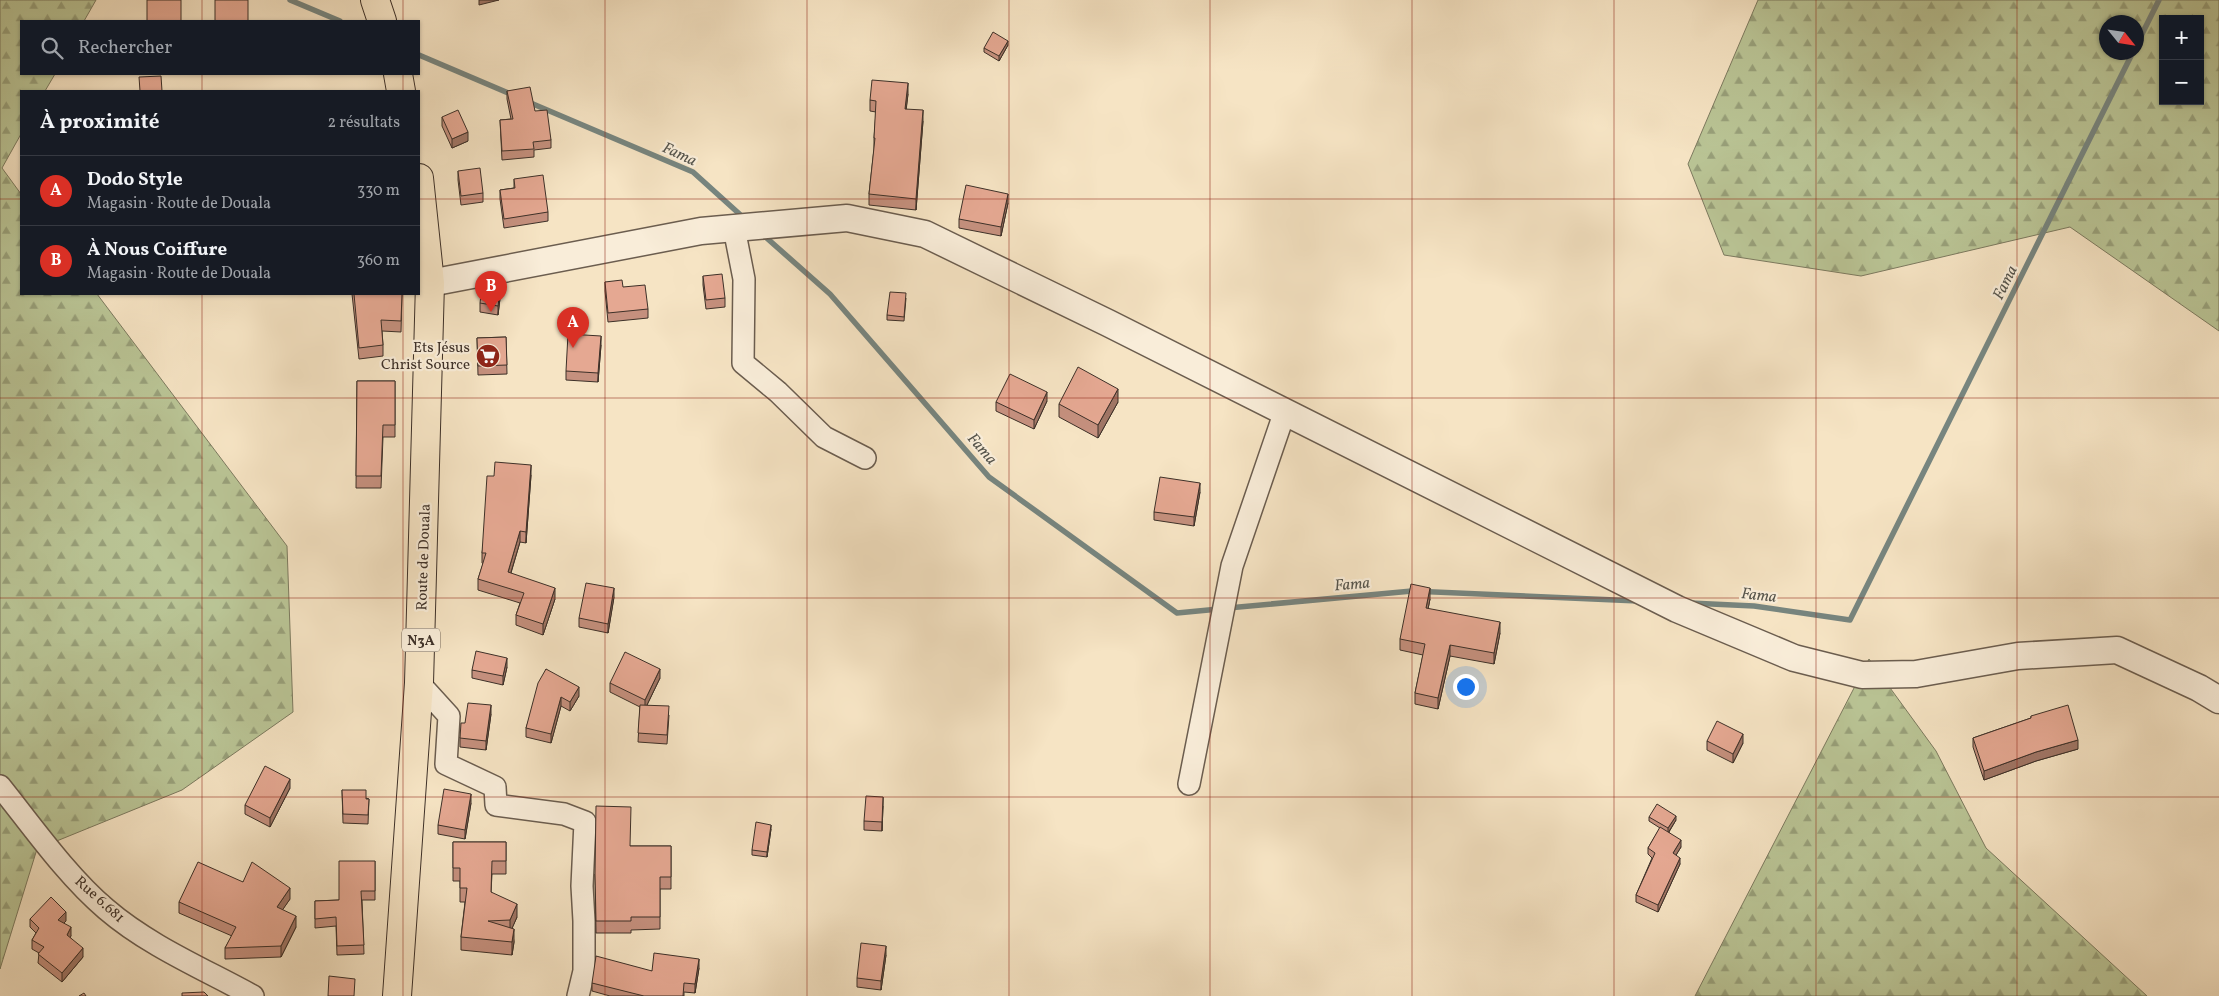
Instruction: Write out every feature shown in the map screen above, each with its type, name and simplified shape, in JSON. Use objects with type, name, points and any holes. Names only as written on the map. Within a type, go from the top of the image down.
[{"type":"highway","points":[[375,0],[382,20]]},
{"type":"highway","points":[[398,75],[401,90]]},
{"type":"highway","name":"Route de Douala","points":[[397,996],[419,683],[430,283],[420,188]]},
{"type":"street","points":[[430,283],[701,232],[734,228],[847,218],[925,234],[1285,411],[1677,609],[1794,658],[1862,675],[1916,674],[2018,656],[2117,650],[2199,688],[2219,700]]},
{"type":"street","points":[[734,228],[744,279],[743,363],[778,392],[824,437],[865,458]]},
{"type":"street","points":[[1189,784],[1232,566],[1285,411]]},
{"type":"street","points":[[419,683],[449,716],[446,764],[495,787],[496,805],[564,814],[585,822],[582,886],[584,971],[578,996]]},
{"type":"street","name":"Rue 6.681","points":[[0,786],[61,862],[106,909],[148,939],[253,996]]},
{"type":"green space","points":[[0,0],[96,0],[85,20],[20,20],[20,75],[54,75],[46,90],[20,90],[20,136],[2,168],[20,193],[20,295],[98,295],[287,546],[293,712],[182,790],[37,849],[0,969]]},
{"type":"green space","points":[[1758,0],[2219,0],[2219,331],[2070,227],[1861,276],[1724,255],[1688,164]]},
{"type":"green space","points":[[1869,659],[1936,751],[1986,848],[2147,996],[1695,996]]},
{"type":"building","points":[[147,0],[181,0],[181,20],[147,20]]},
{"type":"building","points":[[215,0],[248,0],[248,20],[215,20]]},
{"type":"building","points":[[993,32],[1008,41],[999,56],[984,48]]},
{"type":"building","points":[[161,76],[162,90],[140,90],[139,77]]},
{"type":"building","points":[[872,80],[908,83],[905,109],[923,110],[916,199],[869,194],[875,138],[876,101],[870,100]]},
{"type":"building","points":[[530,87],[535,111],[547,110],[551,140],[533,142],[534,149],[502,151],[500,120],[513,119],[507,91]]},
{"type":"building","points":[[458,110],[468,132],[452,139],[442,117]]},
{"type":"building","points":[[480,168],[483,193],[461,196],[458,171]]},
{"type":"building","points":[[543,175],[548,212],[504,219],[500,190],[515,188],[514,179]]},
{"type":"building","points":[[966,185],[1008,194],[1001,227],[959,219]]},
{"type":"building","points":[[722,274],[725,298],[706,300],[703,276]]},
{"type":"building","points":[[483,279],[501,281],[498,306],[480,303]]},
{"type":"building","points":[[622,280],[623,287],[645,285],[648,309],[608,313],[605,282]]},
{"type":"building","points":[[890,292],[906,293],[904,317],[887,315]]},
{"type":"building","points":[[354,295],[402,295],[401,321],[381,320],[383,345],[359,348]]},
{"type":"building","points":[[568,334],[601,336],[598,373],[566,371]]},
{"type":"building","points":[[506,337],[507,365],[478,366],[477,338]]},
{"type":"building","points":[[1078,367],[1118,389],[1098,425],[1059,404]]},
{"type":"building","points":[[1010,374],[1047,392],[1034,420],[996,402]]},
{"type":"building","points":[[357,381],[395,381],[395,425],[383,425],[381,476],[356,476]]},
{"type":"building","points":[[495,462],[531,465],[526,532],[520,531],[508,572],[555,588],[543,624],[516,615],[524,593],[478,579],[486,553],[482,553],[487,476],[494,476]]},
{"type":"building","points":[[1160,477],[1200,483],[1194,517],[1154,512]]},
{"type":"building","points":[[586,583],[614,588],[608,624],[579,618]]},
{"type":"building","points":[[1411,584],[1430,588],[1426,608],[1500,622],[1494,653],[1450,645],[1438,698],[1415,693],[1425,644],[1400,639]]},
{"type":"building","points":[[476,651],[507,658],[503,676],[472,670]]},
{"type":"building","points":[[625,652],[660,669],[645,700],[610,683]]},
{"type":"building","points":[[546,669],[579,687],[570,702],[561,697],[551,734],[526,728],[538,683]]},
{"type":"building","points":[[468,703],[491,705],[486,741],[460,738],[461,723],[465,723]]},
{"type":"building","points":[[640,705],[669,706],[667,735],[638,733]]},
{"type":"building","points":[[2068,705],[2078,740],[2036,752],[1984,771],[1973,738],[2031,718],[2031,716]]},
{"type":"building","points":[[1717,721],[1743,734],[1733,754],[1707,741]]},
{"type":"building","points":[[265,766],[290,779],[270,818],[245,805]]},
{"type":"building","points":[[444,789],[471,794],[465,830],[438,825]]},
{"type":"building","points":[[342,790],[366,790],[366,799],[369,799],[368,815],[343,814]]},
{"type":"building","points":[[866,796],[883,797],[882,822],[864,821]]},
{"type":"building","points":[[1657,804],[1676,816],[1668,828],[1649,817]]},
{"type":"building","points":[[596,806],[631,807],[630,846],[671,846],[671,877],[660,877],[660,917],[631,917],[631,921],[596,921]]},
{"type":"building","points":[[756,822],[771,825],[767,852],[752,850]]},
{"type":"building","points":[[1660,827],[1681,840],[1673,853],[1680,858],[1658,905],[1636,895],[1655,853],[1648,848]]},
{"type":"building","points":[[453,842],[506,842],[506,861],[492,861],[491,892],[517,904],[510,920],[488,921],[514,929],[512,942],[461,937],[467,888],[460,888],[460,868],[453,868]]},
{"type":"building","points":[[339,861],[375,861],[375,891],[361,891],[364,945],[337,946],[336,917],[315,919],[315,901],[339,900]]},
{"type":"building","points":[[198,862],[243,882],[252,862],[290,888],[277,907],[296,916],[281,946],[225,948],[236,927],[179,902]]},
{"type":"building","points":[[51,897],[66,912],[58,920],[71,927],[67,935],[83,948],[62,973],[38,954],[44,947],[32,940],[39,928],[30,919]]},
{"type":"building","points":[[861,943],[886,946],[881,981],[857,978]]},
{"type":"building","points":[[654,953],[699,959],[695,984],[684,983],[683,996],[644,996],[592,983],[596,956],[652,971]]},
{"type":"building","points":[[329,976],[355,979],[354,996],[328,996]]},
{"type":"building","points":[[204,992],[208,996],[182,996],[182,993]]},
{"type":"waterway","name":"Fama","points":[[290,0],[338,20]]},
{"type":"waterway","name":"Fama","points":[[2144,30],[2159,0]]},
{"type":"waterway","name":"Fama","points":[[420,55],[513,95]]},
{"type":"waterway","name":"Fama","points":[[1690,603],[1754,606],[1850,620],[2129,60]]},
{"type":"waterway","name":"Fama","points":[[526,101],[693,172],[745,219]]},
{"type":"waterway","name":"Fama","points":[[761,233],[830,294],[989,477],[1177,613],[1219,609]]},
{"type":"waterway","name":"Fama","points":[[1228,608],[1412,591],[1638,601]]},
{"type":"place","name":"À Nous Coiffure","points":[[491,312]]},
{"type":"place","name":"Dodo Style","points":[[573,348]]},
{"type":"place","name":"Ets Jésus Christ Source","points":[[488,356]]}]
